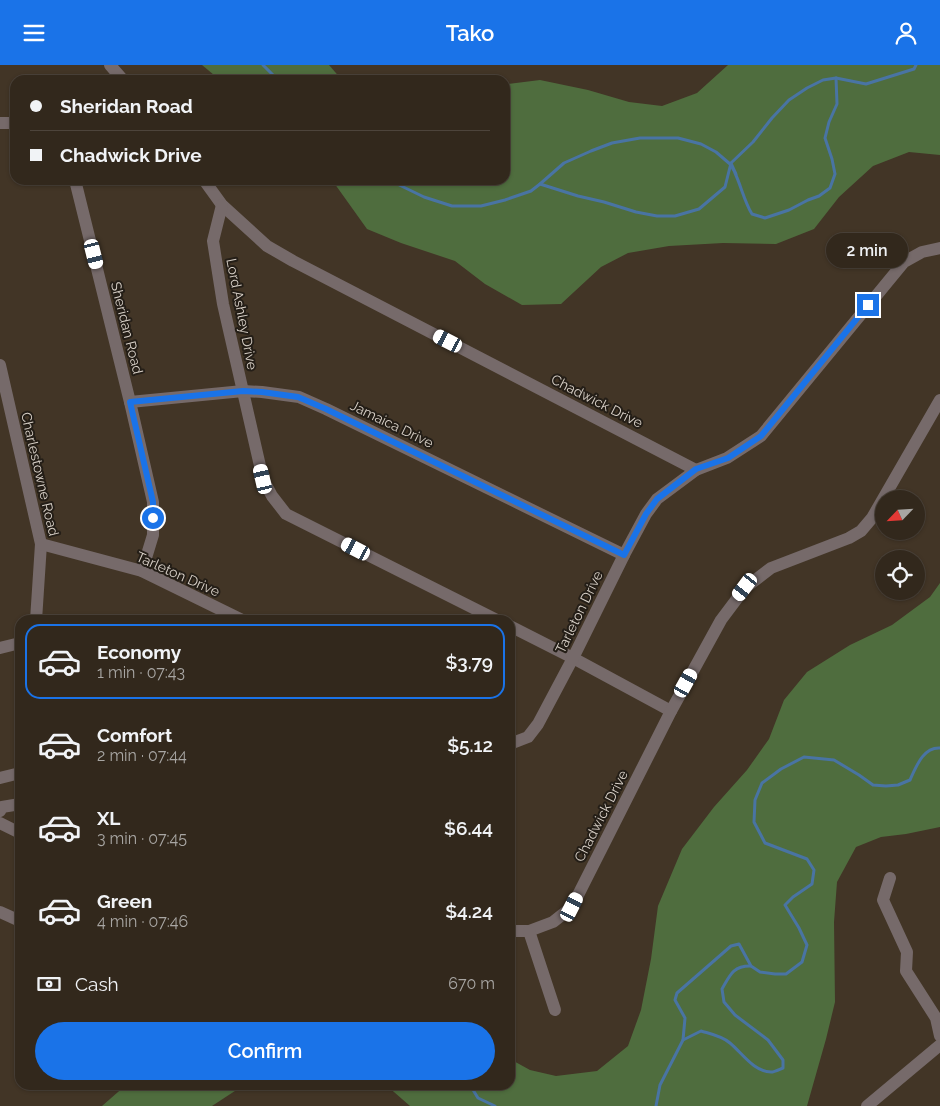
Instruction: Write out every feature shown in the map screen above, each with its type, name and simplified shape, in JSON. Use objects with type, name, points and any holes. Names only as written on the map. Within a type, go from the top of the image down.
[{"type":"street","points":[[110,65],[119,75]]},
{"type":"street","name":"Sheridan Road","points":[[77,185],[153,502],[153,535],[142,571]]},
{"type":"street","name":"Chadwick Drive","points":[[208,185],[222,205],[266,246],[696,469]]},
{"type":"street","name":"Lord Ashley Drive","points":[[222,205],[213,241],[223,304],[263,479],[272,496],[286,514],[487,615]]},
{"type":"street","points":[[922,253],[940,237]]},
{"type":"street","points":[[696,469],[728,458],[761,436],[904,262],[922,253],[940,248]]},
{"type":"street","name":"Charlestowne Road","points":[[0,365],[41,544],[36,615]]},
{"type":"street","name":"Jamaica Drive","points":[[130,402],[243,391],[298,397],[335,413],[624,555]]},
{"type":"street","name":"Chadwick Drive","points":[[515,931],[528,931],[553,922],[572,907],[671,711],[720,621],[745,587],[771,568],[849,538],[861,531],[872,518],[940,400]]},
{"type":"street","name":"Tarleton Drive","points":[[515,742],[528,737],[538,724],[646,514],[657,499],[696,469]]},
{"type":"street","name":"Tarleton Drive","points":[[41,544],[142,571],[232,615]]},
{"type":"street","points":[[515,629],[671,711]]},
{"type":"street","points":[[0,648],[15,644]]},
{"type":"street","points":[[0,778],[15,774]]},
{"type":"street","points":[[0,811],[2,807],[15,805]]},
{"type":"street","points":[[0,823],[15,830]]},
{"type":"street","points":[[890,878],[883,900],[907,952],[906,971],[936,1018],[940,1036]]},
{"type":"street","points":[[0,912],[15,919]]},
{"type":"street","points":[[528,931],[555,1010]]},
{"type":"street","points":[[867,1106],[940,1045]]},
{"type":"green space","points":[[202,65],[329,65],[338,75],[214,75]]},
{"type":"green space","points":[[728,65],[940,65],[940,155],[909,152],[873,166],[839,197],[814,229],[776,244],[723,243],[669,246],[628,253],[601,267],[561,304],[522,305],[485,284],[455,261],[401,243],[367,229],[336,185],[510,185],[510,84],[540,80],[588,90],[629,102],[662,106],[697,93]]},
{"type":"green space","points":[[940,583],[940,827],[881,837],[856,847],[837,882],[834,922],[835,1002],[807,1106],[410,1106],[392,1090],[515,1090],[515,1062],[530,1070],[556,1076],[597,1071],[628,1046],[641,1010],[651,959],[658,906],[682,849],[714,807],[747,770],[769,739],[784,700],[807,672],[850,645],[892,625],[930,597]]},
{"type":"green space","points":[[120,1090],[236,1090],[212,1106],[102,1106]]},
{"type":"waterway","points":[[263,65],[273,75]]},
{"type":"waterway","points":[[540,184],[636,212],[657,216],[675,216],[699,209],[725,187],[731,163],[753,142],[789,100],[807,88],[823,80],[836,78],[866,84],[914,69],[916,65]]},
{"type":"waterway","points":[[735,173],[752,214],[765,218],[789,210],[819,196],[830,188],[835,174],[825,138],[829,122],[837,104],[836,78]]},
{"type":"waterway","points":[[399,185],[424,197],[452,206],[481,206],[531,191],[564,163],[591,151],[612,143],[640,138],[678,138],[701,144],[716,152],[730,164],[736,174],[731,163]]},
{"type":"waterway","points":[[656,1106],[660,1085],[683,1040],[685,1018],[675,1000],[677,993],[731,946],[739,944],[751,966],[760,972],[786,974],[802,962],[807,945],[785,905],[812,884],[814,870],[807,859],[765,843],[754,822],[755,800],[762,783],[781,769],[804,757],[834,760],[873,785],[898,785],[910,780],[925,754],[940,748]]},
{"type":"waterway","points":[[683,1040],[701,1031],[716,1035],[735,1047],[759,1069],[771,1072],[783,1068],[783,1060],[768,1040],[735,1015],[724,1002],[722,989],[730,976],[736,970],[744,966],[750,966]]},
{"type":"waterway","points":[[473,1090],[478,1098],[495,1106]]},
{"type":"route","points":[[153,518],[153,502],[130,402],[243,391],[262,392],[298,397],[326,409],[624,555],[646,514],[657,499],[696,469],[728,458],[761,436],[868,305]]}]
